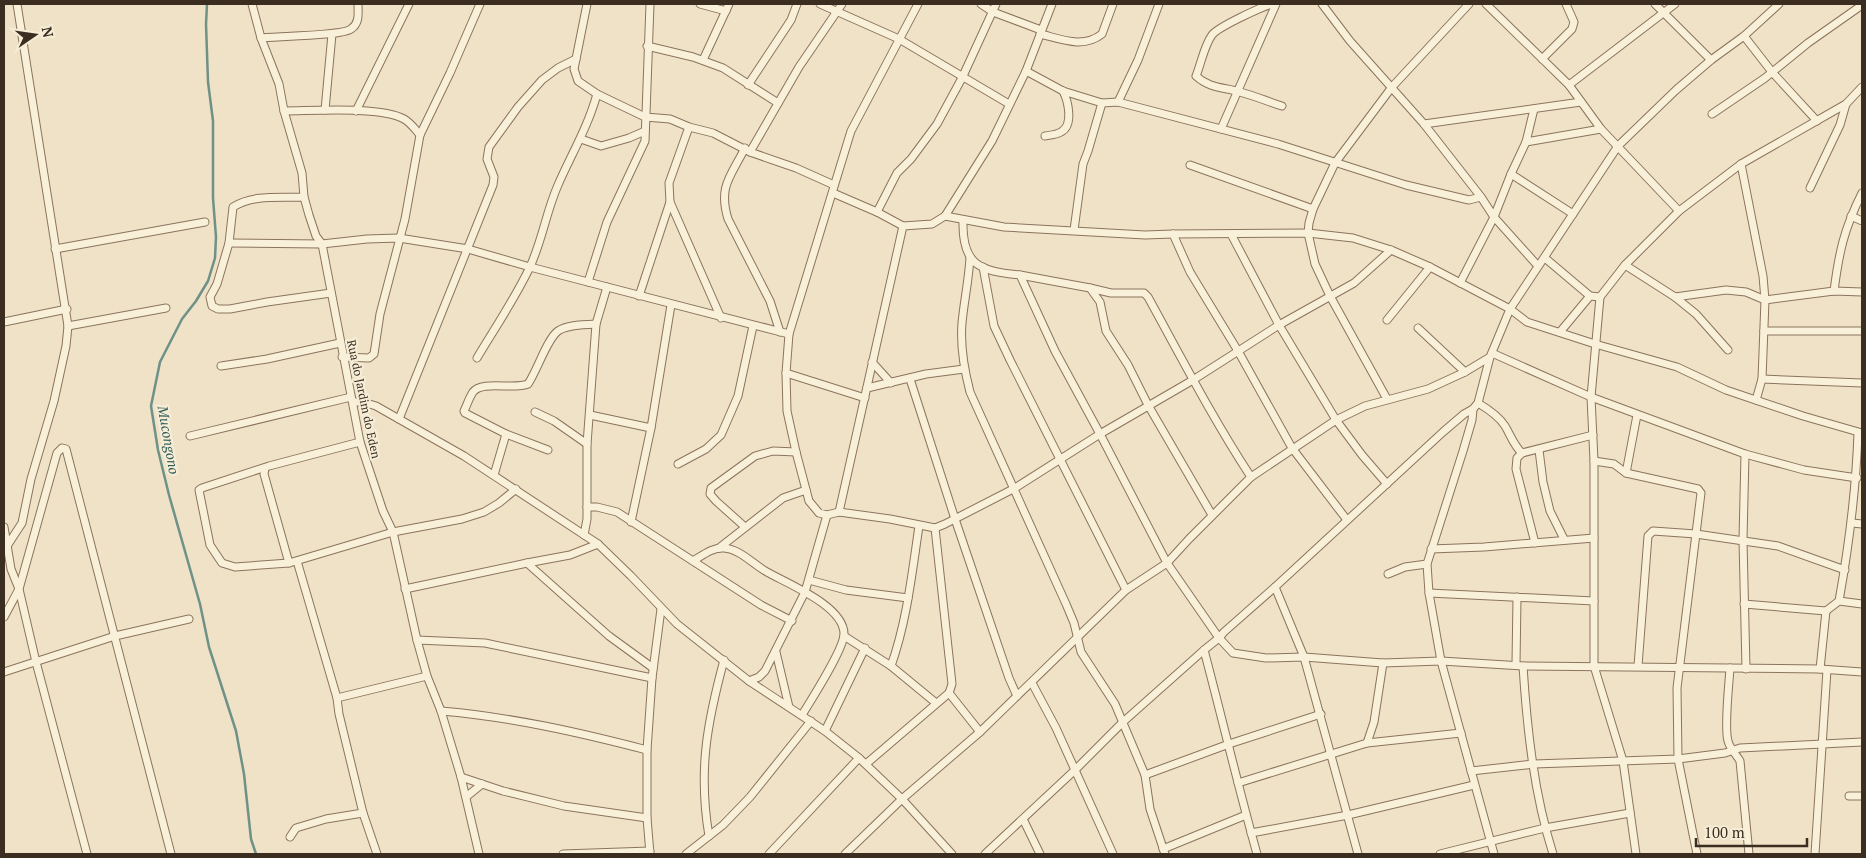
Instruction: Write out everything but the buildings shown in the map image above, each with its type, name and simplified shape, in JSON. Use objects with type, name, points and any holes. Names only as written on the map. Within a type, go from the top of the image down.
[{"type":"street","points":[[7,546],[22,523],[31,479],[66,346],[68,326],[67,309],[60,280],[17,4]]},
{"type":"street","name":"Rua do Jardim do Eden","points":[[252,4],[261,38],[279,84],[284,111],[302,173],[304,196],[311,222],[322,244],[342,357],[360,442],[376,494],[393,532],[416,640],[427,676],[441,711],[461,778],[479,854]]},
{"type":"street","points":[[261,38],[332,34],[348,31],[356,25],[358,4]]},
{"type":"street","points":[[356,110],[409,4]]},
{"type":"street","points":[[342,357],[369,358],[374,354],[381,306],[405,218],[420,135],[480,4]]},
{"type":"street","points":[[587,4],[574,69],[578,81],[597,94],[645,117],[670,119],[689,127],[713,133],[748,150],[796,168],[903,226],[932,224],[945,216],[992,141],[1026,71],[1052,4]]},
{"type":"street","points":[[588,282],[600,240],[644,141],[650,4]]},
{"type":"street","points":[[700,4],[728,7],[703,60]]},
{"type":"street","points":[[748,85],[791,20],[797,4]]},
{"type":"street","points":[[820,4],[899,39],[962,78],[1009,104]]},
{"type":"street","points":[[780,332],[770,301],[728,219],[725,209],[724,192],[729,176],[748,150],[799,67],[842,4]]},
{"type":"street","points":[[918,4],[851,131],[789,334],[786,373],[787,411],[809,501],[818,512],[827,515],[839,512],[935,528],[955,519],[1015,488],[1100,434],[1193,380],[1279,324],[1354,283],[1390,250]]},
{"type":"street","points":[[981,4],[993,12],[1041,32],[1076,43],[1092,40],[1102,34],[1113,4]]},
{"type":"street","points":[[877,212],[896,174],[911,159],[937,124],[962,78],[996,4]]},
{"type":"street","points":[[1118,102],[1138,60],[1159,4]]},
{"type":"street","points":[[1272,4],[1262,6],[1216,32],[1209,42],[1196,76],[1201,81],[1220,89],[1238,91],[1282,106]]},
{"type":"street","points":[[1222,129],[1276,4]]},
{"type":"street","points":[[1322,4],[1350,41],[1424,124],[1481,197],[1494,217],[1538,266]]},
{"type":"street","points":[[1387,399],[1330,296],[1315,264],[1308,233],[1313,209],[1336,163],[1392,87],[1469,4]]},
{"type":"street","points":[[1486,4],[1569,86],[1601,129],[1679,212]]},
{"type":"street","points":[[1542,59],[1572,29],[1574,22],[1566,4]]},
{"type":"street","points":[[1655,4],[1711,60]]},
{"type":"street","points":[[1569,86],[1675,4]]},
{"type":"street","points":[[985,854],[1075,770],[1123,722],[1219,638],[1443,432],[1464,414],[1473,409],[1478,402],[1491,355],[1510,309],[1618,146],[1676,90],[1711,60],[1744,36],[1778,4]]},
{"type":"street","points":[[1712,114],[1862,5]]},
{"type":"street","points":[[325,110],[332,34]]},
{"type":"street","points":[[1744,36],[1772,72],[1817,121]]},
{"type":"street","points":[[648,46],[703,60],[723,68],[778,103]]},
{"type":"street","points":[[399,419],[493,185],[494,177],[487,159],[489,147],[518,107],[542,80],[558,68],[576,60]]},
{"type":"street","points":[[1026,71],[1063,91],[1102,103],[1118,102],[1278,144],[1406,185],[1469,200],[1481,197]]},
{"type":"street","points":[[1636,854],[1623,761],[1594,666],[1594,461],[1591,397],[1600,297],[1625,265],[1679,212],[1740,164],[1846,104],[1862,87]]},
{"type":"street","points":[[1063,91],[1070,110]]},
{"type":"street","points":[[478,358],[530,267],[557,187],[581,139],[597,94]]},
{"type":"street","points":[[1045,136],[1064,130],[1070,110],[1080,96]]},
{"type":"street","points":[[1424,124],[1581,102]]},
{"type":"street","points":[[1074,230],[1083,164],[1102,103]]},
{"type":"street","points":[[1810,188],[1840,125],[1846,104]]},
{"type":"street","points":[[1460,283],[1494,217],[1526,142],[1534,109]]},
{"type":"street","points":[[284,111],[356,110],[383,113],[402,118],[412,125],[420,135]]},
{"type":"street","points":[[689,127],[669,183],[670,202],[721,318]]},
{"type":"street","points":[[1526,142],[1601,129]]},
{"type":"street","points":[[581,139],[601,146],[645,131]]},
{"type":"street","points":[[1740,164],[1764,276],[1762,379],[1756,400]]},
{"type":"street","points":[[1190,165],[1313,209]]},
{"type":"street","points":[[1511,174],[1573,214]]},
{"type":"street","points":[[1834,291],[1842,243],[1851,216],[1862,193]]},
{"type":"street","points":[[304,196],[245,200],[233,207],[229,243],[217,284],[210,297],[212,306],[218,309],[230,310],[267,302],[331,293]]},
{"type":"street","points":[[639,296],[670,202]]},
{"type":"street","points":[[945,216],[963,221],[1004,227],[1145,235],[1308,233],[1353,238],[1390,250],[1430,267],[1510,309],[1527,322],[1595,344],[1677,367],[1726,390],[1860,433],[1852,523],[1839,601],[1826,611],[1744,604]]},
{"type":"street","points":[[1851,216],[1862,221]]},
{"type":"street","points":[[963,221],[965,249],[970,257],[983,267],[1001,273],[1111,293],[1144,293],[1148,296],[1193,380],[1251,477]]},
{"type":"street","points":[[55,248],[205,222]]},
{"type":"street","points":[[839,512],[903,226]]},
{"type":"street","points":[[1173,234],[1187,267],[1238,351],[1292,448],[1347,520]]},
{"type":"street","points":[[1231,234],[1279,324],[1336,420],[1362,455],[1388,484]]},
{"type":"street","points":[[229,243],[322,244],[399,238],[468,249],[671,305],[789,334]]},
{"type":"street","points":[[970,257],[968,290],[962,323],[964,368],[970,392],[1066,604],[1074,623],[1081,652],[1115,704],[1123,722],[1145,775],[1150,809],[1164,851],[1246,815]]},
{"type":"street","points":[[1545,258],[1590,296],[1600,297]]},
{"type":"street","points":[[1625,265],[1675,297],[1696,314],[1728,350]]},
{"type":"street","points":[[983,267],[994,326],[1033,408],[1126,590]]},
{"type":"street","points":[[1387,320],[1430,267]]},
{"type":"street","points":[[1020,275],[1055,351],[1167,563],[1219,638],[1233,653],[1266,658],[1304,657],[1383,663],[1441,662],[1862,672]]},
{"type":"street","points":[[584,535],[587,519],[588,444],[596,324],[606,287]]},
{"type":"street","points":[[1090,288],[1100,302],[1106,331],[1128,365],[1148,405],[1212,515]]},
{"type":"street","points":[[1675,297],[1726,290],[1746,292],[1765,300],[1834,291],[1862,292]]},
{"type":"street","points":[[1560,332],[1590,296]]},
{"type":"street","points":[[631,522],[651,428],[671,305]]},
{"type":"street","points":[[68,326],[166,308]]},
{"type":"street","points":[[4,322],[67,309]]},
{"type":"street","points":[[548,450],[506,434],[464,411],[476,389],[486,386],[521,387],[528,384],[551,339],[559,330],[596,324]]},
{"type":"street","points":[[678,464],[706,449],[721,436],[738,396],[753,326]]},
{"type":"street","points":[[1418,328],[1465,372]]},
{"type":"street","points":[[1764,332],[1862,331]]},
{"type":"street","points":[[222,366],[267,359],[340,343]]},
{"type":"street","points":[[845,854],[902,799],[980,732],[1126,590],[1167,563],[1251,477],[1336,420],[1365,406],[1428,388],[1465,372],[1491,355]]},
{"type":"street","points":[[1491,355],[1637,415],[1746,454],[1804,470],[1857,478]]},
{"type":"street","points":[[872,362],[891,383]]},
{"type":"street","points":[[867,388],[964,368]]},
{"type":"street","points":[[786,373],[865,398]]},
{"type":"street","points":[[910,378],[955,519],[1009,678],[1017,696]]},
{"type":"street","points":[[1762,379],[1862,383]]},
{"type":"street","points":[[190,436],[352,400],[376,406],[464,456],[598,544],[631,576],[661,610],[677,624],[749,681],[811,721],[860,758],[902,799],[952,854]]},
{"type":"street","points":[[1478,402],[1491,411],[1504,424],[1522,453]]},
{"type":"street","points":[[1473,409],[1464,451],[1426,564],[1441,662],[1494,854]]},
{"type":"street","points":[[535,412],[554,421],[588,444]]},
{"type":"street","points":[[590,415],[651,428]]},
{"type":"street","points":[[1626,473],[1637,415]]},
{"type":"street","points":[[494,475],[506,434]]},
{"type":"street","points":[[1534,543],[1516,469],[1517,458],[1522,453],[1593,435]]},
{"type":"street","points":[[360,442],[269,466],[199,490],[210,545],[222,563],[234,566],[289,563],[393,532],[462,519],[484,512],[516,489]]},
{"type":"street","points":[[4,617],[19,589],[57,453],[65,448],[70,456],[171,854]]},
{"type":"street","points":[[1539,450],[1543,482],[1550,511],[1564,540]]},
{"type":"street","points":[[745,527],[716,501],[710,494],[711,488],[755,456],[774,452],[796,452]]},
{"type":"street","points":[[1746,454],[1743,540],[1746,669]]},
{"type":"street","points":[[1594,461],[1614,464],[1626,473],[1700,490],[1677,688],[1678,758],[1697,854]]},
{"type":"street","points":[[265,468],[264,474],[289,563]]},
{"type":"street","points":[[694,561],[709,551],[719,548],[783,498],[806,490]]},
{"type":"street","points":[[587,507],[597,506],[616,512],[761,605],[792,621]]},
{"type":"street","points":[[749,681],[759,677],[765,671],[792,621],[809,580],[827,515]]},
{"type":"street","points":[[1852,523],[1862,524]]},
{"type":"street","points":[[892,666],[908,598],[919,526]]},
{"type":"street","points":[[4,527],[7,546],[6,557],[19,589],[36,662],[87,854]]},
{"type":"street","points":[[866,764],[948,693],[952,684],[935,528]]},
{"type":"street","points":[[1638,666],[1648,536],[1653,531],[1743,540],[1788,549],[1844,570]]},
{"type":"street","points":[[1431,549],[1484,547],[1594,538]]},
{"type":"street","points":[[405,589],[570,555],[598,544]]},
{"type":"street","points":[[719,548],[729,549],[744,556],[765,571],[805,592],[840,621],[844,636],[830,668],[802,715]]},
{"type":"street","points":[[296,561],[336,698],[363,813],[377,854]]},
{"type":"street","points":[[527,564],[610,636],[653,668]]},
{"type":"street","points":[[1388,574],[1405,567],[1426,564]]},
{"type":"street","points":[[809,580],[846,590],[908,598]]},
{"type":"street","points":[[1275,587],[1304,657],[1358,854]]},
{"type":"street","points":[[1429,593],[1594,601]]},
{"type":"street","points":[[1517,597],[1519,665],[1538,796],[1553,854]]},
{"type":"street","points":[[1839,601],[1862,604]]},
{"type":"street","points":[[563,854],[650,853],[647,818],[647,750],[653,668],[661,610]]},
{"type":"street","points":[[1815,854],[1822,744],[1826,611]]},
{"type":"street","points":[[4,672],[115,636],[189,619]]},
{"type":"street","points":[[844,636],[892,666],[936,703]]},
{"type":"street","points":[[416,640],[485,643],[652,678]]},
{"type":"street","points":[[825,731],[865,648]]},
{"type":"street","points":[[1204,650],[1257,854]]},
{"type":"street","points":[[776,652],[789,707]]},
{"type":"street","points":[[709,836],[705,815],[704,759],[713,700],[724,660]]},
{"type":"street","points":[[1367,743],[1374,722],[1383,663]]},
{"type":"street","points":[[1730,668],[1727,733],[1732,751],[1740,761],[1749,854]]},
{"type":"street","points":[[336,698],[427,676]]},
{"type":"street","points":[[1032,683],[1056,728],[1113,854]]},
{"type":"street","points":[[948,693],[980,732]]},
{"type":"street","points":[[441,711],[515,719],[647,750]]},
{"type":"street","points":[[1145,775],[1229,744],[1320,714]]},
{"type":"street","points":[[686,854],[723,825],[750,797],[811,721]]},
{"type":"street","points":[[1238,783],[1367,743],[1461,733]]},
{"type":"street","points":[[1471,771],[1534,764],[1678,758],[1725,753],[1740,748],[1862,742]]},
{"type":"street","points":[[769,854],[860,758]]},
{"type":"street","points":[[461,778],[564,806],[647,818]]},
{"type":"street","points":[[466,797],[482,784]]},
{"type":"street","points":[[1252,833],[1348,815],[1474,784]]},
{"type":"street","points":[[1849,796],[1862,796]]},
{"type":"street","points":[[290,837],[296,828],[363,813]]},
{"type":"street","points":[[1440,854],[1545,828],[1630,813]]},
{"type":"street","points":[[1023,819],[1040,854]]},
{"type":"waterway","name":"Mucongono","points":[[207,4],[208,82],[213,121],[215,258],[208,281],[182,319],[160,362],[151,406],[158,450],[169,495],[200,604],[209,647],[236,731],[244,774],[251,839],[256,854]]}]
